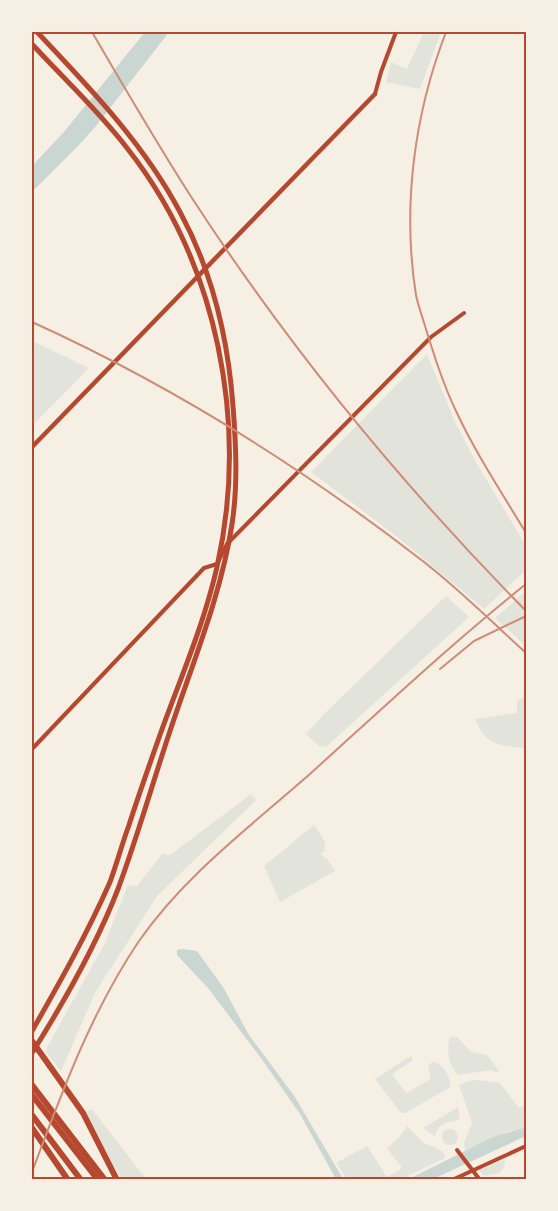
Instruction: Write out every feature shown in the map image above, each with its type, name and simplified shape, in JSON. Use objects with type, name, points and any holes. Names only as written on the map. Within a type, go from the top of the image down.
[{"type":"main road","points":[[32,1053],[77,974],[117,889],[210,617],[232,524],[236,479],[232,383],[223,325],[195,242],[179,210],[134,141],[37,32]]},
{"type":"main road","points":[[32,44],[128,148],[151,182],[178,230],[198,275],[213,326],[224,377],[228,465],[225,510],[217,564],[196,639],[111,879],[69,968],[33,1029]]},
{"type":"main road","points":[[32,1041],[83,1113],[117,1179]]},
{"type":"main road","points":[[32,1086],[105,1179]]},
{"type":"main road","points":[[32,1095],[98,1179]]},
{"type":"main road","points":[[32,1115],[81,1179]]},
{"type":"main road","points":[[32,1128],[68,1179]]},
{"type":"street","points":[[32,447],[375,94],[396,32]]},
{"type":"street","points":[[32,749],[204,568],[217,564],[227,544],[431,337],[464,313]]},
{"type":"street","points":[[452,1179],[526,1146]]},
{"type":"street","points":[[457,1150],[480,1179]]},
{"type":"shaded area","points":[[145,32],[168,32],[96,126],[32,192],[32,166],[63,133]]},
{"type":"shaded area","points":[[424,32],[441,32],[420,89],[386,82],[391,62],[407,69]]},
{"type":"shaded area","points":[[32,341],[89,368],[32,426]]},
{"type":"shaded area","points":[[427,354],[455,422],[526,546],[526,570],[484,609],[396,536],[311,472]]},
{"type":"shaded area","points":[[526,591],[526,646],[495,618]]},
{"type":"shaded area","points":[[446,596],[469,617],[327,746],[320,747],[306,734]]},
{"type":"shaded area","points":[[526,695],[526,748],[501,745],[489,740],[475,719],[517,713],[517,701]]},
{"type":"shaded area","points":[[251,794],[256,800],[157,896],[95,993],[61,1071],[45,1051],[104,945],[128,885],[137,886],[162,854],[170,855]]},
{"type":"shaded area","points":[[314,825],[325,842],[325,850],[320,854],[328,860],[335,871],[280,902],[264,866]]},
{"type":"shaded area","points":[[177,950],[197,951],[223,987],[249,1035],[295,1097],[343,1179],[336,1179],[300,1114],[261,1058],[208,988],[177,955]]},
{"type":"shaded area","points":[[457,1037],[471,1052],[487,1055],[499,1071],[458,1075],[449,1058],[449,1039]]},
{"type":"shaded area","points":[[411,1056],[413,1060],[392,1074],[406,1093],[431,1079],[428,1066],[432,1062],[436,1062],[445,1070],[451,1083],[449,1088],[405,1113],[401,1113],[375,1079]]},
{"type":"shaded area","points":[[478,1080],[500,1083],[519,1108],[526,1104],[526,1127],[509,1131],[465,1151],[464,1143],[472,1123],[459,1085]]},
{"type":"shaded area","points":[[458,1107],[460,1120],[442,1125],[435,1136],[423,1128]]},
{"type":"shaded area","points":[[92,1109],[146,1179],[122,1179],[101,1147],[83,1113]]},
{"type":"shaded area","points":[[407,1126],[424,1143],[444,1152],[445,1158],[401,1179],[347,1179],[336,1163],[367,1146],[387,1177],[402,1168],[387,1148],[398,1139]]},
{"type":"shaded area","points":[[526,1127],[526,1136],[433,1179],[407,1180],[493,1137]]},
{"type":"shaded area","points":[[450,1129],[458,1137],[450,1145],[442,1137]]},
{"type":"shaded area","points":[[505,1160],[504,1168],[495,1174],[483,1175],[479,1170]]},
{"type":"railway","points":[[92,32],[190,195],[227,251],[306,359],[434,514],[526,611]]},
{"type":"railway","points":[[446,32],[426,96],[414,162],[410,228],[416,295],[439,369],[456,411],[526,533]]},
{"type":"railway","points":[[32,322],[135,373],[235,430],[283,461],[424,562],[526,653]]},
{"type":"railway","points":[[32,1172],[66,1082],[92,1024],[122,968],[157,917],[220,852],[444,653],[526,584]]},
{"type":"railway","points":[[440,669],[474,641],[526,616]]}]
